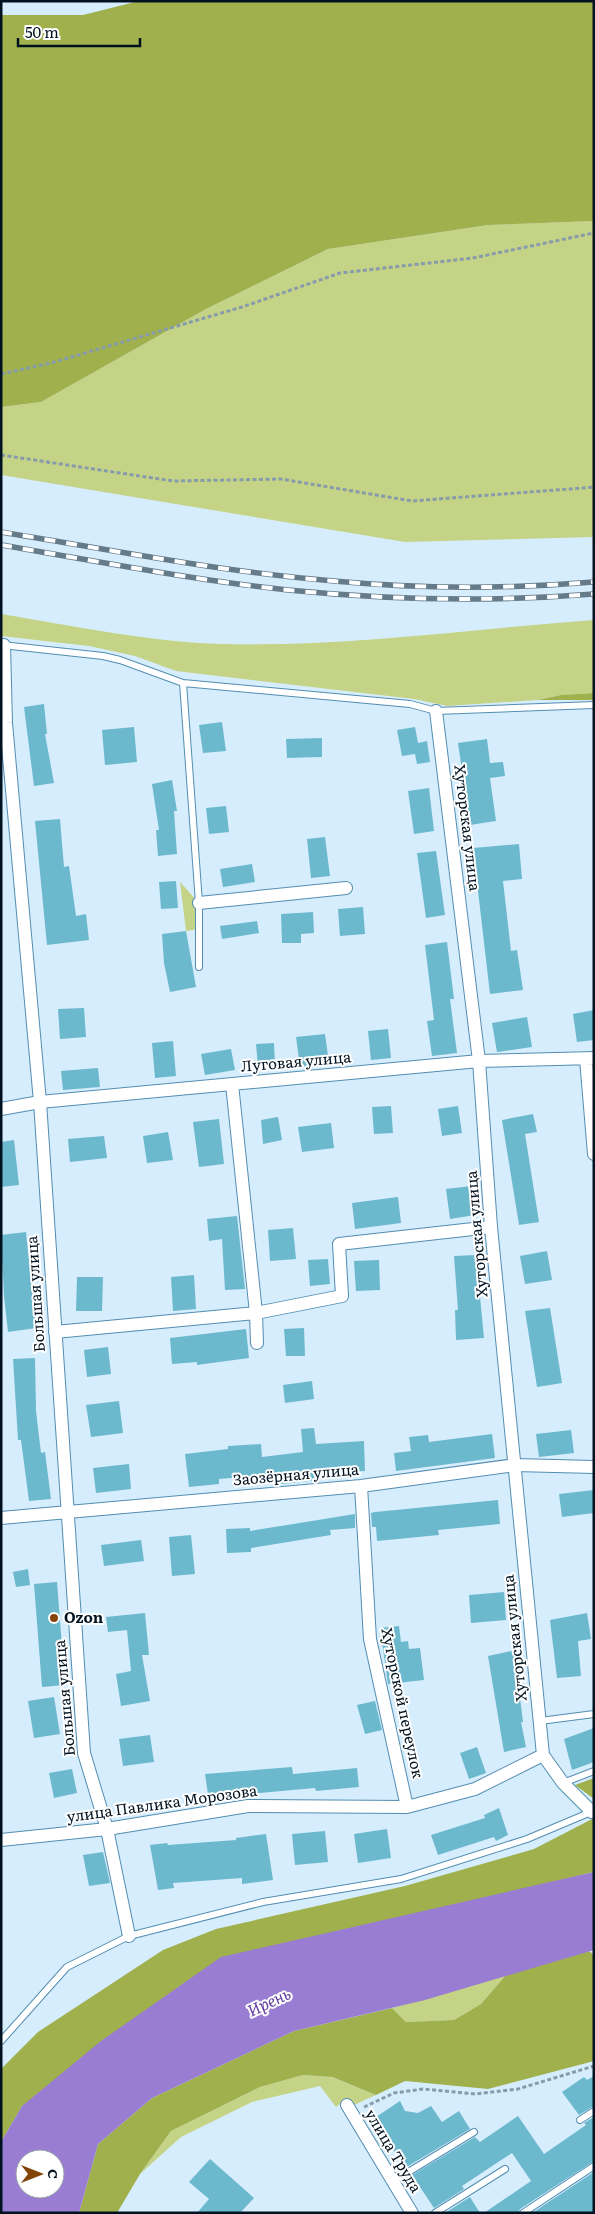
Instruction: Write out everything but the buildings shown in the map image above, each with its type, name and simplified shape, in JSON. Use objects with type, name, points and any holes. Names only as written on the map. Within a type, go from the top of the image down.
[{"type":"street","name":"Большая улица","points":[[3,645],[8,752],[40,1102],[84,1753],[108,1829],[129,1936]]},
{"type":"street","name":"Хуторская улица","points":[[436,711],[480,1061],[492,1227],[543,1755]]},
{"type":"street","points":[[199,903],[346,888]]},
{"type":"street","name":"Луговая улица","points":[[1,1109],[40,1102],[480,1061],[590,1059]]},
{"type":"street","points":[[590,1059],[594,1154]]},
{"type":"street","points":[[232,1084],[256,1312],[257,1343]]},
{"type":"street","points":[[55,1332],[256,1312],[342,1296],[339,1244],[492,1227]]},
{"type":"street","name":"Заозёрная улица","points":[[1,1518],[361,1486],[515,1465],[594,1468]]},
{"type":"street","name":"Хуторской переулок","points":[[361,1486],[370,1639],[407,1807]]},
{"type":"street","points":[[543,1755],[563,1783],[593,1811]]},
{"type":"street","name":"улица Павлика Морозова","points":[[1,1840],[108,1829],[248,1806],[407,1807],[474,1789],[543,1755]]},
{"type":"street","name":"улица Труда","points":[[349,2109],[412,2213]]},
{"type":"lane","points":[[3,645],[120,660],[183,683],[410,704],[436,711],[594,705]]},
{"type":"lane","points":[[183,683],[199,903],[199,967]]},
{"type":"lane","points":[[540,1721],[594,1714]]},
{"type":"lane","points":[[563,1783],[594,1771]]},
{"type":"lane","points":[[1,2041],[67,1967],[129,1936],[263,1902],[401,1879],[526,1839],[593,1811]]},
{"type":"lane","points":[[580,2120],[594,2111]]},
{"type":"lane","points":[[392,2182],[474,2132]]},
{"type":"lane","points":[[523,2213],[594,2166]]},
{"type":"lane","points":[[436,2213],[505,2168]]},
{"type":"path","points":[[1,374],[51,363],[242,307],[340,274],[473,258],[594,233]]},
{"type":"path","points":[[1,455],[173,481],[281,479],[412,501],[594,487]]},
{"type":"path","points":[[349,2109],[394,2092],[423,2088],[476,2094],[518,2089],[594,2066]]},
{"type":"green space","points":[[139,1],[594,1],[594,221],[488,225],[328,249],[206,309],[41,402],[1,407],[1,15],[83,15]]},
{"type":"green space","points":[[594,221],[594,537],[405,542],[1,475],[1,407],[41,402],[206,309],[328,249],[488,225]]},
{"type":"green space","points":[[1,614],[139,637],[223,644],[316,643],[594,620],[594,693],[561,695],[538,700],[447,706],[414,699],[176,671],[135,656],[89,646],[1,636]]},
{"type":"green space","points":[[594,693],[594,700],[538,700],[561,695]]},
{"type":"green space","points":[[180,882],[199,903],[199,929],[186,931]]},
{"type":"green space","points":[[594,1778],[594,1799],[575,1785]]},
{"type":"green space","points":[[594,1818],[594,1872],[515,1891],[22,2106],[1,2142],[1,2069],[38,2032],[163,1950],[216,1929],[405,1886],[534,1849]]},
{"type":"green space","points":[[589,1951],[594,1955],[594,2061],[488,2089],[405,2081],[376,2095],[332,2077],[303,2075],[260,2087],[171,2131],[140,2174],[117,2213],[79,2213],[98,2144],[152,2098],[294,2031],[392,2008],[406,2022],[454,2020],[481,2004],[506,1975]]},
{"type":"green space","points":[[506,1975],[481,2004],[454,2020],[406,2022],[392,2008]]},
{"type":"green space","points":[[303,2075],[331,2077],[376,2095],[354,2105],[347,2099],[336,2107],[320,2086],[252,2102],[181,2137],[140,2174],[171,2131],[260,2087]]},
{"type":"water","name":"Ирень","points":[[594,1872],[594,1950],[425,2000],[294,2031],[152,2098],[98,2144],[79,2213],[1,2213],[1,2142],[22,2106],[101,2041],[221,1957]]},
{"type":"railway","points":[[1,532],[209,566],[334,581],[399,586],[464,587],[594,582]]},
{"type":"railway","points":[[1,545],[144,570],[288,590],[364,596],[441,599],[556,597],[594,594]]},
{"type":"place","name":"Ozon","points":[[54,1618]]}]
